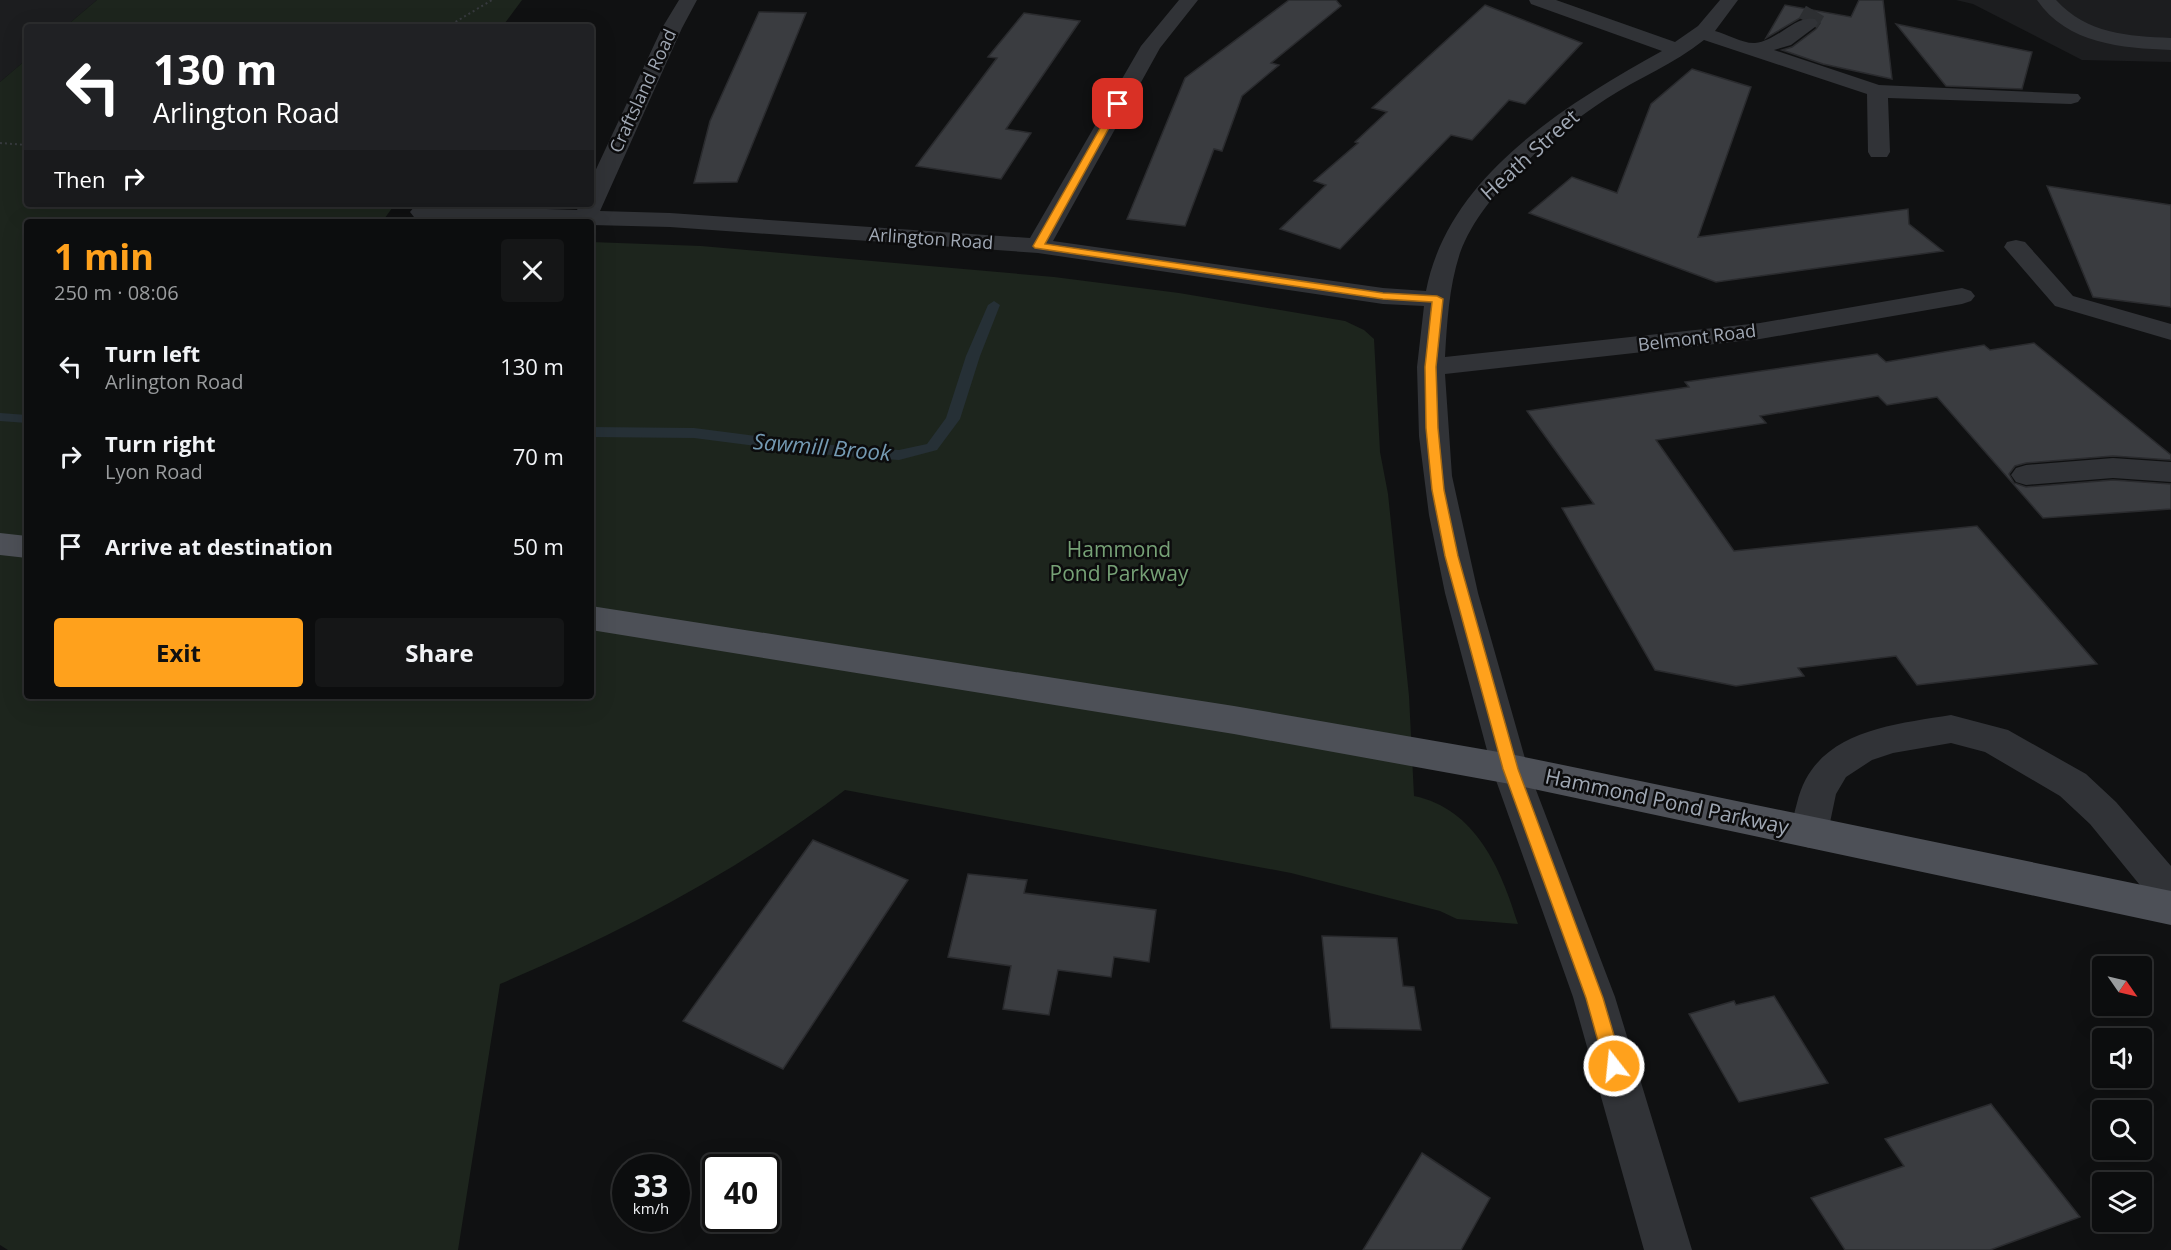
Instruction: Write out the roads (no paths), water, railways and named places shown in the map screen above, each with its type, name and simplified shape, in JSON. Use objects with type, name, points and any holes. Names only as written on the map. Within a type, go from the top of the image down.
[{"type":"main road","points":[[0,544],[24,546]]},
{"type":"main road","name":"Hammond Pond Parkway","points":[[594,618],[1222,718],[1510,769],[2171,908]]},
{"type":"street","name":"Craftsland Road","points":[[594,199],[672,28],[688,0]]},
{"type":"street","points":[[1038,246],[1151,46],[1189,0]]},
{"type":"street","points":[[1538,0],[1688,42],[1753,50],[1877,91],[2071,98]]},
{"type":"street","name":"Heath Street","points":[[1668,1250],[1594,998],[1510,769],[1451,556],[1438,490],[1432,428],[1431,367],[1437,299],[1454,238],[1477,202],[1536,143],[1590,101],[1688,42],[1724,11],[1729,0]]},
{"type":"street","points":[[2046,0],[2067,23],[2095,36],[2171,44]]},
{"type":"street","points":[[1753,50],[1784,41],[1811,14]]},
{"type":"street","points":[[1877,91],[1879,152]]},
{"type":"street","name":"Craftsland Road","points":[[586,216],[590,207]]},
{"type":"street","name":"Arlington Road","points":[[422,212],[586,216],[1038,246],[1383,296],[1437,299]]},
{"type":"street","points":[[2016,247],[2064,301],[2171,332]]},
{"type":"street","name":"Belmont Road","points":[[1431,367],[1760,331],[1962,296]]},
{"type":"street","points":[[2026,475],[2113,468],[2171,472]]},
{"type":"street","points":[[1809,832],[1818,792],[1833,767],[1859,750],[1892,740],[1951,729],[1995,740],[2073,785],[2103,813],[2171,894]]},
{"type":"waterway","name":"Sawmill Brook","points":[[594,432],[694,433],[818,449],[899,455],[932,447],[953,419],[973,356],[994,305]]},
{"type":"waterway","name":"Sawmill Brook","points":[[0,417],[24,419]]},
{"type":"tunnel","points":[[1808,23],[1815,11]]}]
